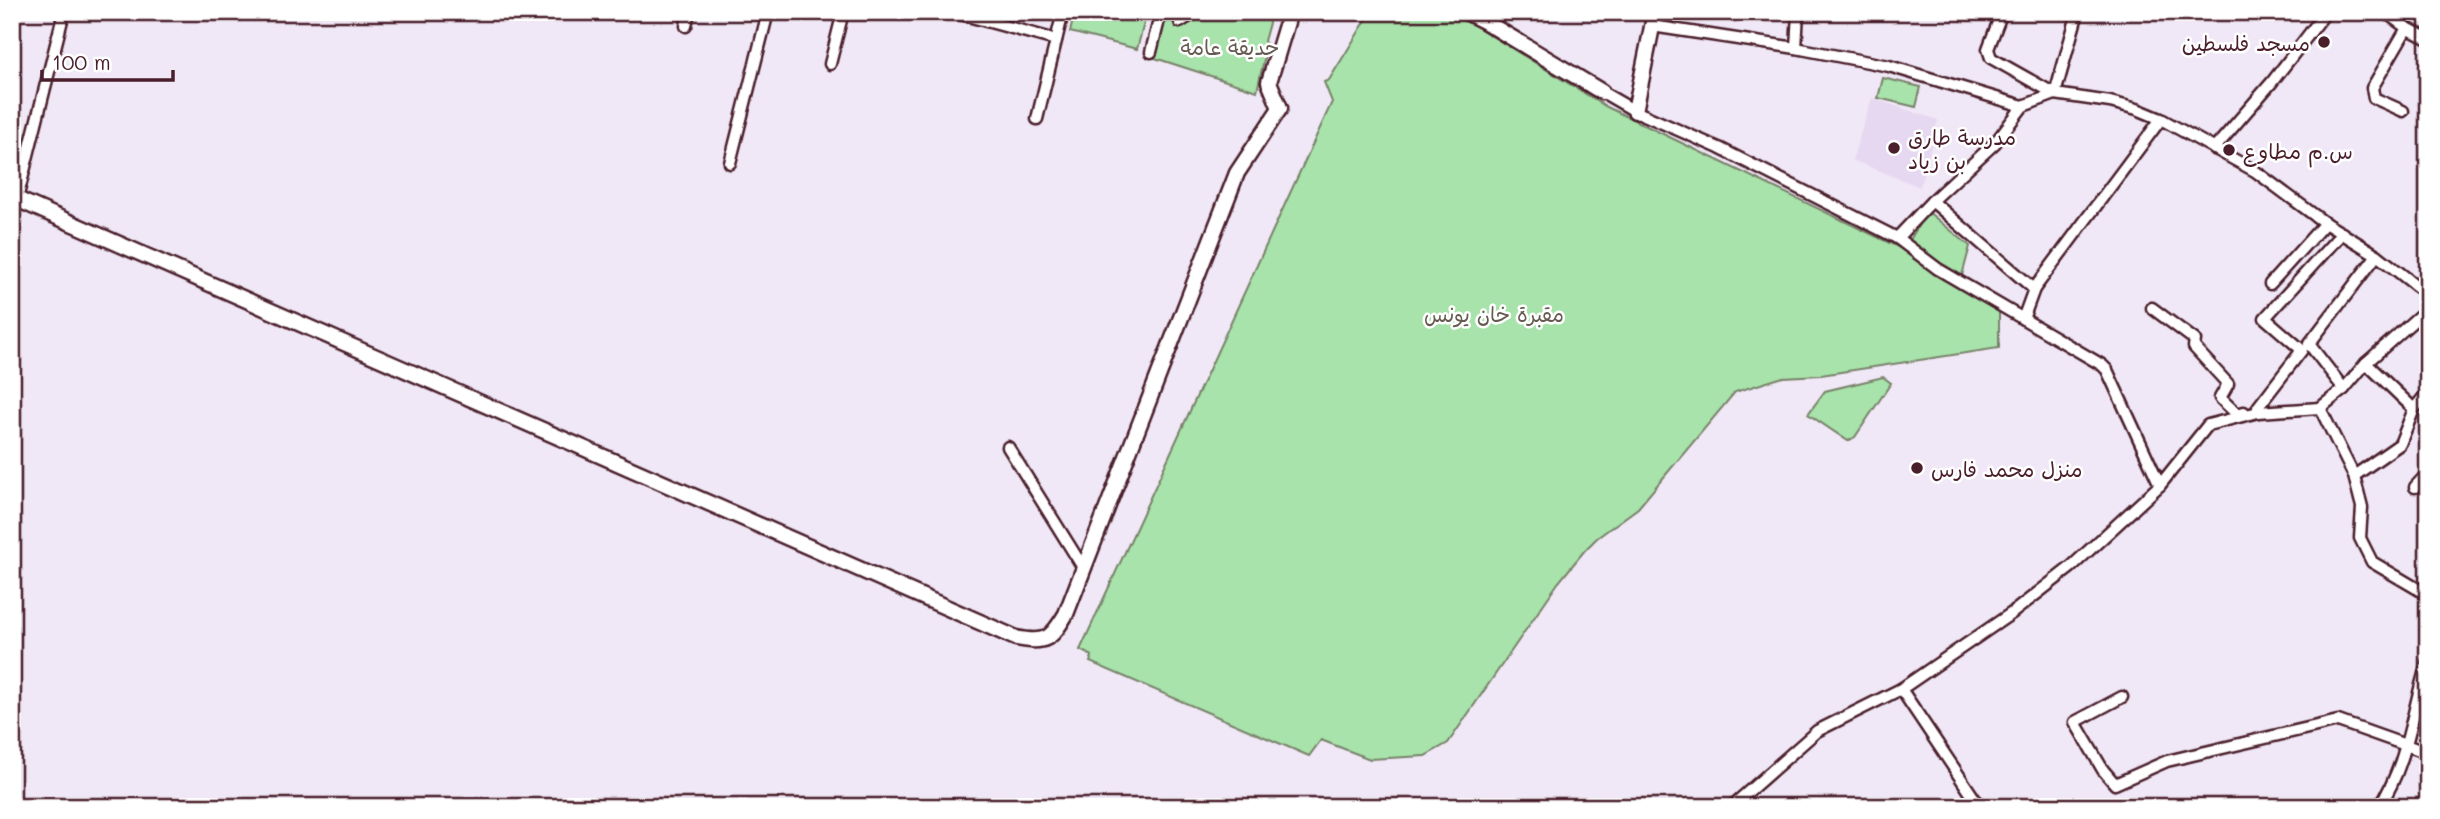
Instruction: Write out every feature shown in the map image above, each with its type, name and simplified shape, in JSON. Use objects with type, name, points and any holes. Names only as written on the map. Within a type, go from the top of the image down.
[{"type":"street","points":[[64,12],[15,198],[1016,638],[1041,641],[1051,636],[1066,614],[1237,173],[1280,108],[1269,82],[1290,12]]},
{"type":"street","points":[[686,26],[690,12]]},
{"type":"street","points":[[730,163],[768,12]]},
{"type":"street","points":[[830,64],[843,12]]},
{"type":"street","points":[[953,12],[982,16],[1056,40]]},
{"type":"street","points":[[1037,119],[1063,12]]},
{"type":"street","points":[[1151,52],[1161,12]]},
{"type":"street","points":[[1180,22],[1196,12]]},
{"type":"street","points":[[1466,12],[1635,111],[1719,148],[1897,238],[1938,269],[2054,335],[2107,370],[2160,485]]},
{"type":"street","points":[[1796,48],[1798,12]]},
{"type":"street","points":[[2002,12],[1988,49],[1992,58],[2054,94],[2110,102],[2161,119],[2255,171],[2325,223],[2377,255],[2428,295]]},
{"type":"street","points":[[2054,94],[2078,12]]},
{"type":"street","points":[[2214,149],[2272,82],[2326,12]]},
{"type":"street","points":[[2385,12],[2428,39]]},
{"type":"street","points":[[1635,111],[1654,19],[1889,66],[2023,106]]},
{"type":"street","points":[[2403,111],[2374,97],[2372,88],[2407,28]]},
{"type":"street","points":[[1897,238],[1932,201],[1995,143],[2023,106],[2054,94]]},
{"type":"street","points":[[2023,319],[2034,289],[2161,119]]},
{"type":"street","points":[[1932,201],[2034,289]]},
{"type":"street","points":[[2270,284],[2325,223]]},
{"type":"street","points":[[1731,807],[1817,731],[1901,689],[2012,613],[2061,575],[2160,485],[2208,425],[2258,409],[2302,350],[2265,318],[2342,233]]},
{"type":"street","points":[[2344,389],[2309,344],[2377,255]]},
{"type":"street","points":[[2152,308],[2194,340],[2194,347],[2228,384],[2220,398],[2237,414],[2258,409],[2320,408],[2344,389],[2366,363],[2428,308]]},
{"type":"street","points":[[2366,363],[2414,409]]},
{"type":"street","points":[[2354,476],[2400,444],[2414,409],[2428,392]]},
{"type":"street","points":[[2320,408],[2354,476],[2362,506],[2360,538],[2372,562],[2427,593]]},
{"type":"street","points":[[1008,447],[1084,569]]},
{"type":"street","points":[[2415,487],[2428,473]]},
{"type":"street","points":[[2379,807],[2398,775],[2428,661]]},
{"type":"street","points":[[1901,689],[1980,807]]},
{"type":"street","points":[[2122,697],[2075,722],[2103,770],[2115,784],[2166,761],[2338,721],[2428,752]]},
{"type":"shaded area","name":"مدرسة طارق بن زياد","points":[[1872,98],[1938,120],[1920,187],[1852,160]]},
{"type":"green space","points":[[1075,12],[1147,12],[1137,49],[1070,32]]},
{"type":"green space","name":"حديقة عامة","points":[[1167,12],[1272,12],[1264,41],[1267,46],[1257,91],[1155,58]]},
{"type":"green space","name":"مقبرة خان يونس","points":[[1371,12],[1453,12],[1607,107],[1904,250],[1927,211],[1970,246],[1959,287],[1999,311],[1999,348],[1821,375],[1783,377],[1735,392],[1638,508],[1597,538],[1558,583],[1448,743],[1425,756],[1370,759],[1321,740],[1309,756],[1090,662],[1092,656],[1080,650],[1332,102],[1324,82],[1329,80]]},
{"type":"green space","points":[[1883,78],[1921,87],[1916,107],[1878,98]]},
{"type":"green space","points":[[1883,377],[1891,383],[1855,437],[1848,441],[1808,414],[1825,391]]},
{"type":"place","name":"مسجد فلسطين","points":[[2324,42]]},
{"type":"place","name":"مدرسة طارق بن زياد","points":[[1894,148]]},
{"type":"place","name":"س.م مطاوع","points":[[2229,150]]},
{"type":"place","name":"منزل محمد فارس","points":[[1917,468]]}]
